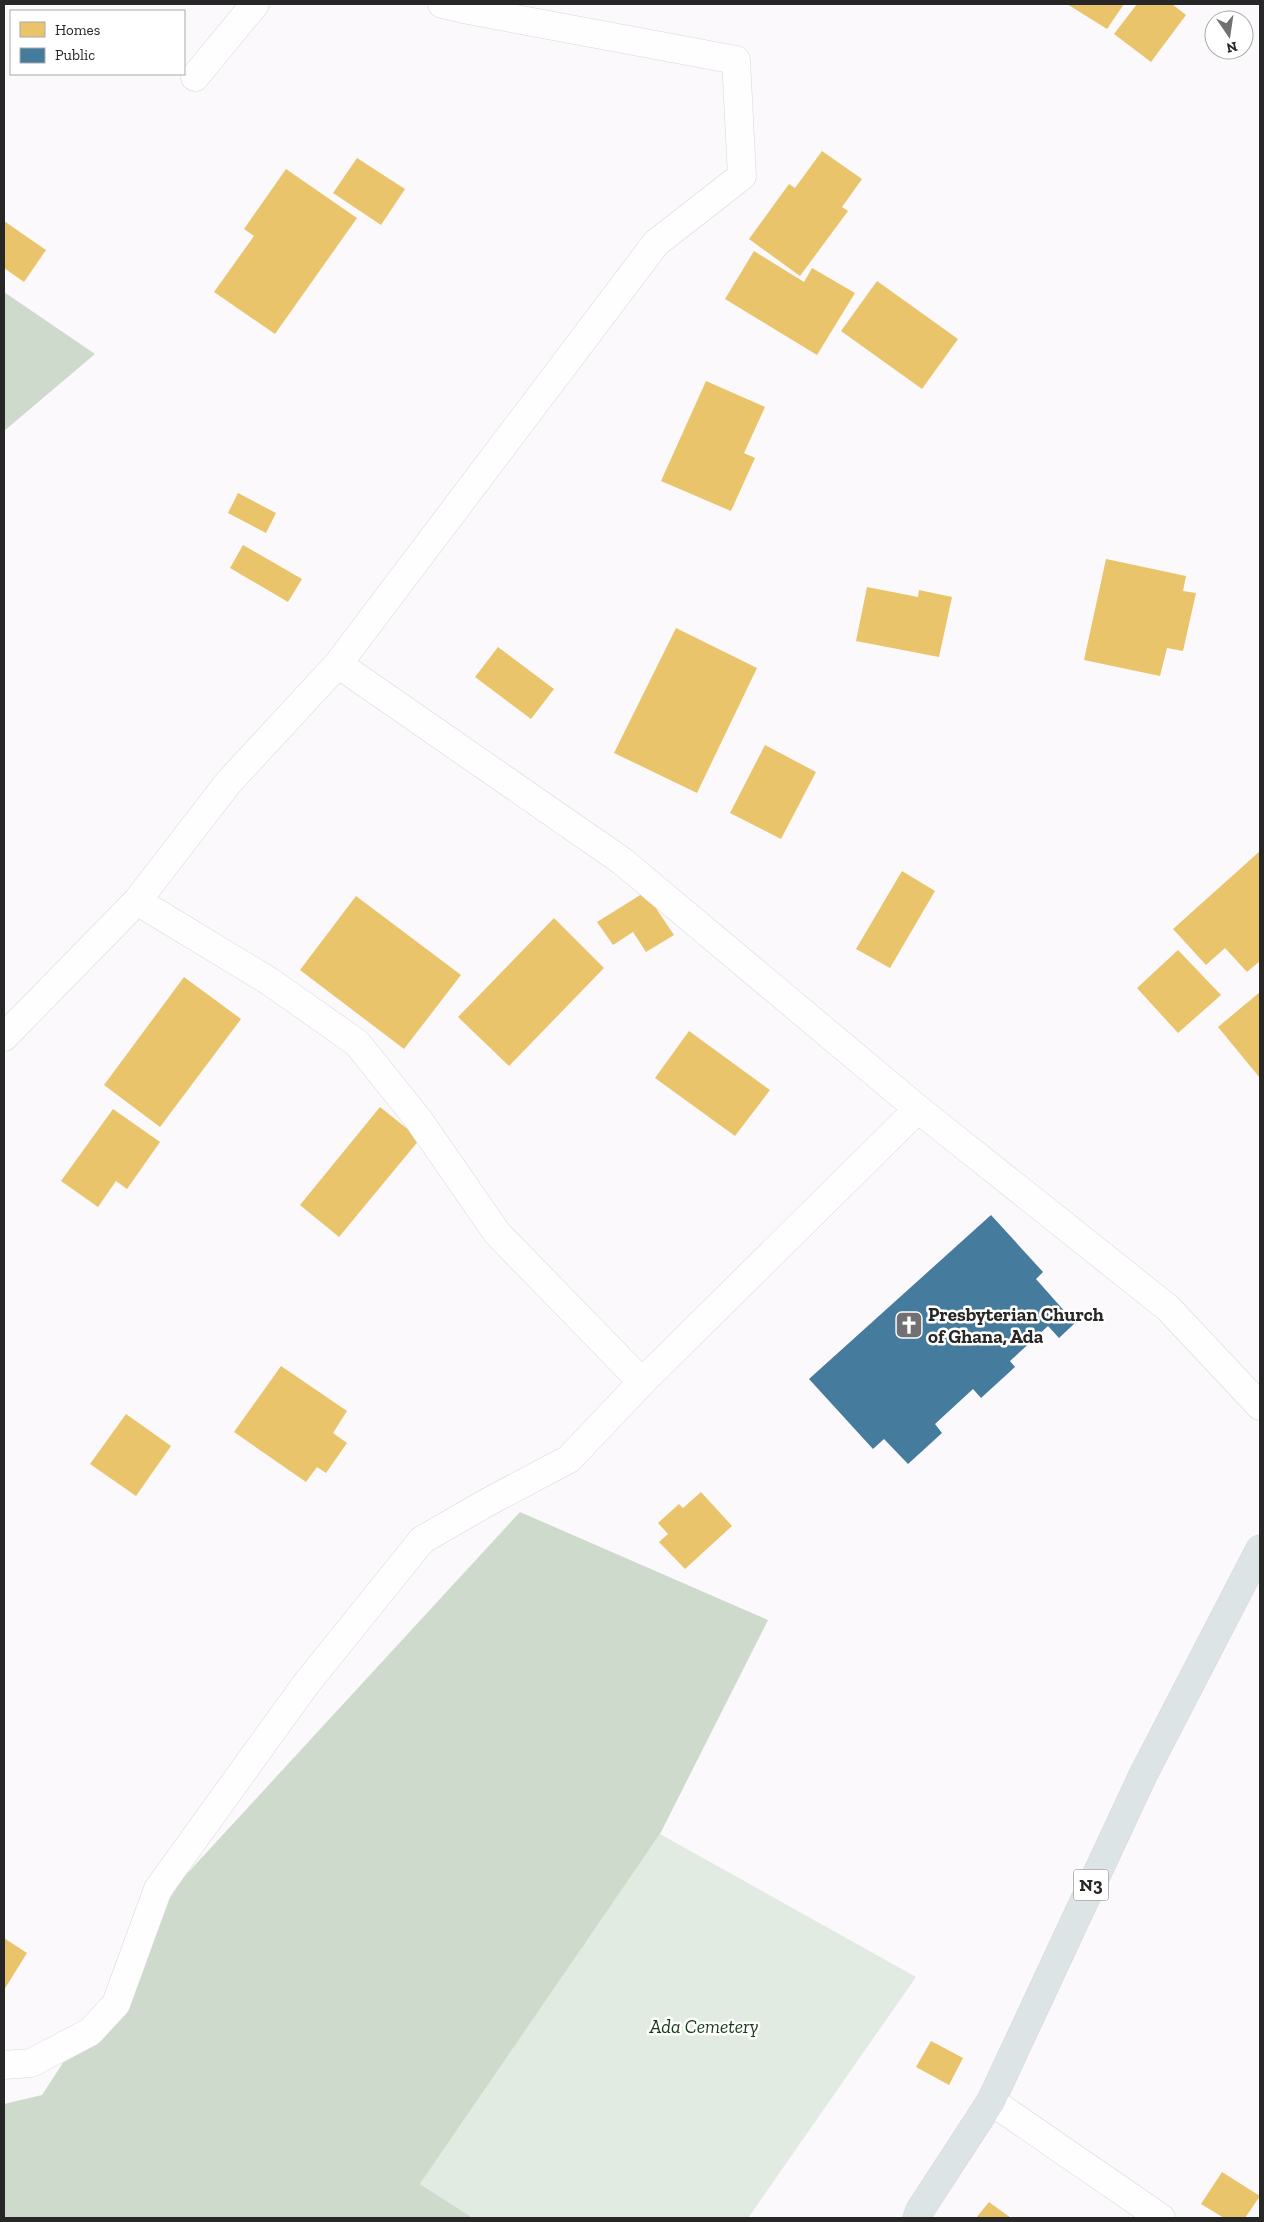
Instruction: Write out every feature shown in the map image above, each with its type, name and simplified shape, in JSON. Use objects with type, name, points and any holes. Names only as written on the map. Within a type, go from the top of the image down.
[{"type":"main road","name":"N3","points":[[917,2218],[920,2210],[991,2101],[1143,1775],[1260,1549]]},
{"type":"street","points":[[195,77],[255,4]]},
{"type":"street","points":[[4,1037],[137,901],[228,783],[338,664],[450,513],[656,243],[742,176],[736,60],[442,4]]},
{"type":"street","points":[[338,664],[622,862],[918,1109],[1168,1308],[1260,1406]]},
{"type":"street","points":[[137,901],[270,981],[357,1043],[418,1119],[497,1234],[642,1382]]},
{"type":"street","points":[[4,2065],[31,2063],[90,2032],[116,2004],[158,1889],[306,1684],[422,1540],[486,1503],[570,1459],[642,1382],[918,1109]]},
{"type":"street","points":[[991,2101],[1162,2218]]},
{"type":"green space","points":[[4,292],[95,354],[4,431]]},
{"type":"green space","points":[[520,1512],[768,1620],[660,1834],[420,2184],[473,2218],[4,2218],[4,2104],[42,2095],[183,1878]]},
{"type":"green space","name":"Ada Cemetery","points":[[660,1834],[916,1977],[748,2218],[473,2218],[420,2184]]},
{"type":"building: Homes","points":[[1067,4],[1124,4],[1107,29]]},
{"type":"building: Homes","points":[[1137,4],[1172,4],[1186,15],[1151,62],[1114,34]]},
{"type":"building: Homes","points":[[822,151],[862,179],[842,207],[848,211],[800,276],[749,239],[789,184],[795,188]]},
{"type":"building: Homes","points":[[357,158],[405,189],[381,225],[333,193]]},
{"type":"building: Homes","points":[[286,169],[357,218],[275,334],[214,292],[254,236],[244,229]]},
{"type":"building: Homes","points":[[4,221],[46,250],[24,282],[4,268]]},
{"type":"building: Homes","points":[[754,251],[804,282],[812,268],[855,293],[817,355],[725,299]]},
{"type":"building: Homes","points":[[877,281],[958,339],[922,389],[841,331]]},
{"type":"building: Homes","points":[[706,381],[765,407],[744,453],[755,458],[731,511],[661,481]]},
{"type":"building: Homes","points":[[238,493],[276,513],[266,533],[228,513]]},
{"type":"building: Homes","points":[[243,545],[302,579],[288,602],[230,568]]},
{"type":"building: Homes","points":[[1106,559],[1186,576],[1183,591],[1196,593],[1183,651],[1167,648],[1160,676],[1084,660]]},
{"type":"building: Homes","points":[[867,587],[918,597],[919,590],[952,597],[939,657],[856,641]]},
{"type":"building: Homes","points":[[676,628],[757,668],[697,793],[614,753]]},
{"type":"building: Homes","points":[[498,647],[554,689],[531,719],[475,677]]},
{"type":"building: Homes","points":[[765,745],[816,772],[781,839],[730,813]]},
{"type":"building: Homes","points":[[1260,851],[1260,961],[1247,972],[1225,948],[1206,965],[1173,929]]},
{"type":"building: Homes","points":[[902,871],[935,891],[890,968],[856,949]]},
{"type":"building: Homes","points":[[645,892],[674,935],[646,952],[633,932],[613,945],[597,922]]},
{"type":"building: Homes","points":[[356,896],[461,975],[404,1049],[300,970]]},
{"type":"building: Homes","points":[[554,918],[604,968],[509,1066],[458,1017]]},
{"type":"building: Homes","points":[[1178,950],[1221,995],[1178,1033],[1137,988]]},
{"type":"building: Homes","points":[[184,977],[241,1019],[160,1127],[104,1085]]},
{"type":"building: Homes","points":[[1260,992],[1260,1078],[1218,1027]]},
{"type":"building: Homes","points":[[689,1031],[770,1090],[735,1136],[655,1078]]},
{"type":"building: Homes","points":[[380,1107],[420,1139],[339,1237],[300,1205]]},
{"type":"building: Homes","points":[[113,1109],[160,1142],[127,1189],[116,1181],[98,1207],[61,1181]]},
{"type":"building: Homes","points":[[281,1366],[347,1411],[333,1433],[347,1443],[326,1473],[317,1467],[306,1482],[234,1432]]},
{"type":"building: Homes","points":[[126,1414],[171,1446],[136,1496],[90,1464]]},
{"type":"building: Homes","points":[[701,1492],[732,1526],[685,1569],[659,1542],[668,1534],[658,1523],[679,1504],[683,1508]]},
{"type":"building: Homes","points":[[4,1938],[27,1953],[4,1990]]},
{"type":"building: Homes","points":[[931,2041],[963,2058],[949,2085],[916,2067]]},
{"type":"building: Homes","points":[[1222,2172],[1260,2196],[1245,2218],[1224,2218],[1201,2204]]},
{"type":"building: Homes","points":[[989,2202],[1011,2218],[976,2218]]},
{"type":"building: Public","points":[[991,1215],[1043,1272],[1036,1279],[1075,1323],[1059,1338],[1048,1326],[1010,1361],[1015,1367],[981,1398],[973,1389],[935,1424],[942,1433],[908,1464],[884,1439],[873,1449],[809,1379]]},
{"type":"place","name":"Presbyterian Church of Ghana, Ada","points":[[909,1325]]}]
